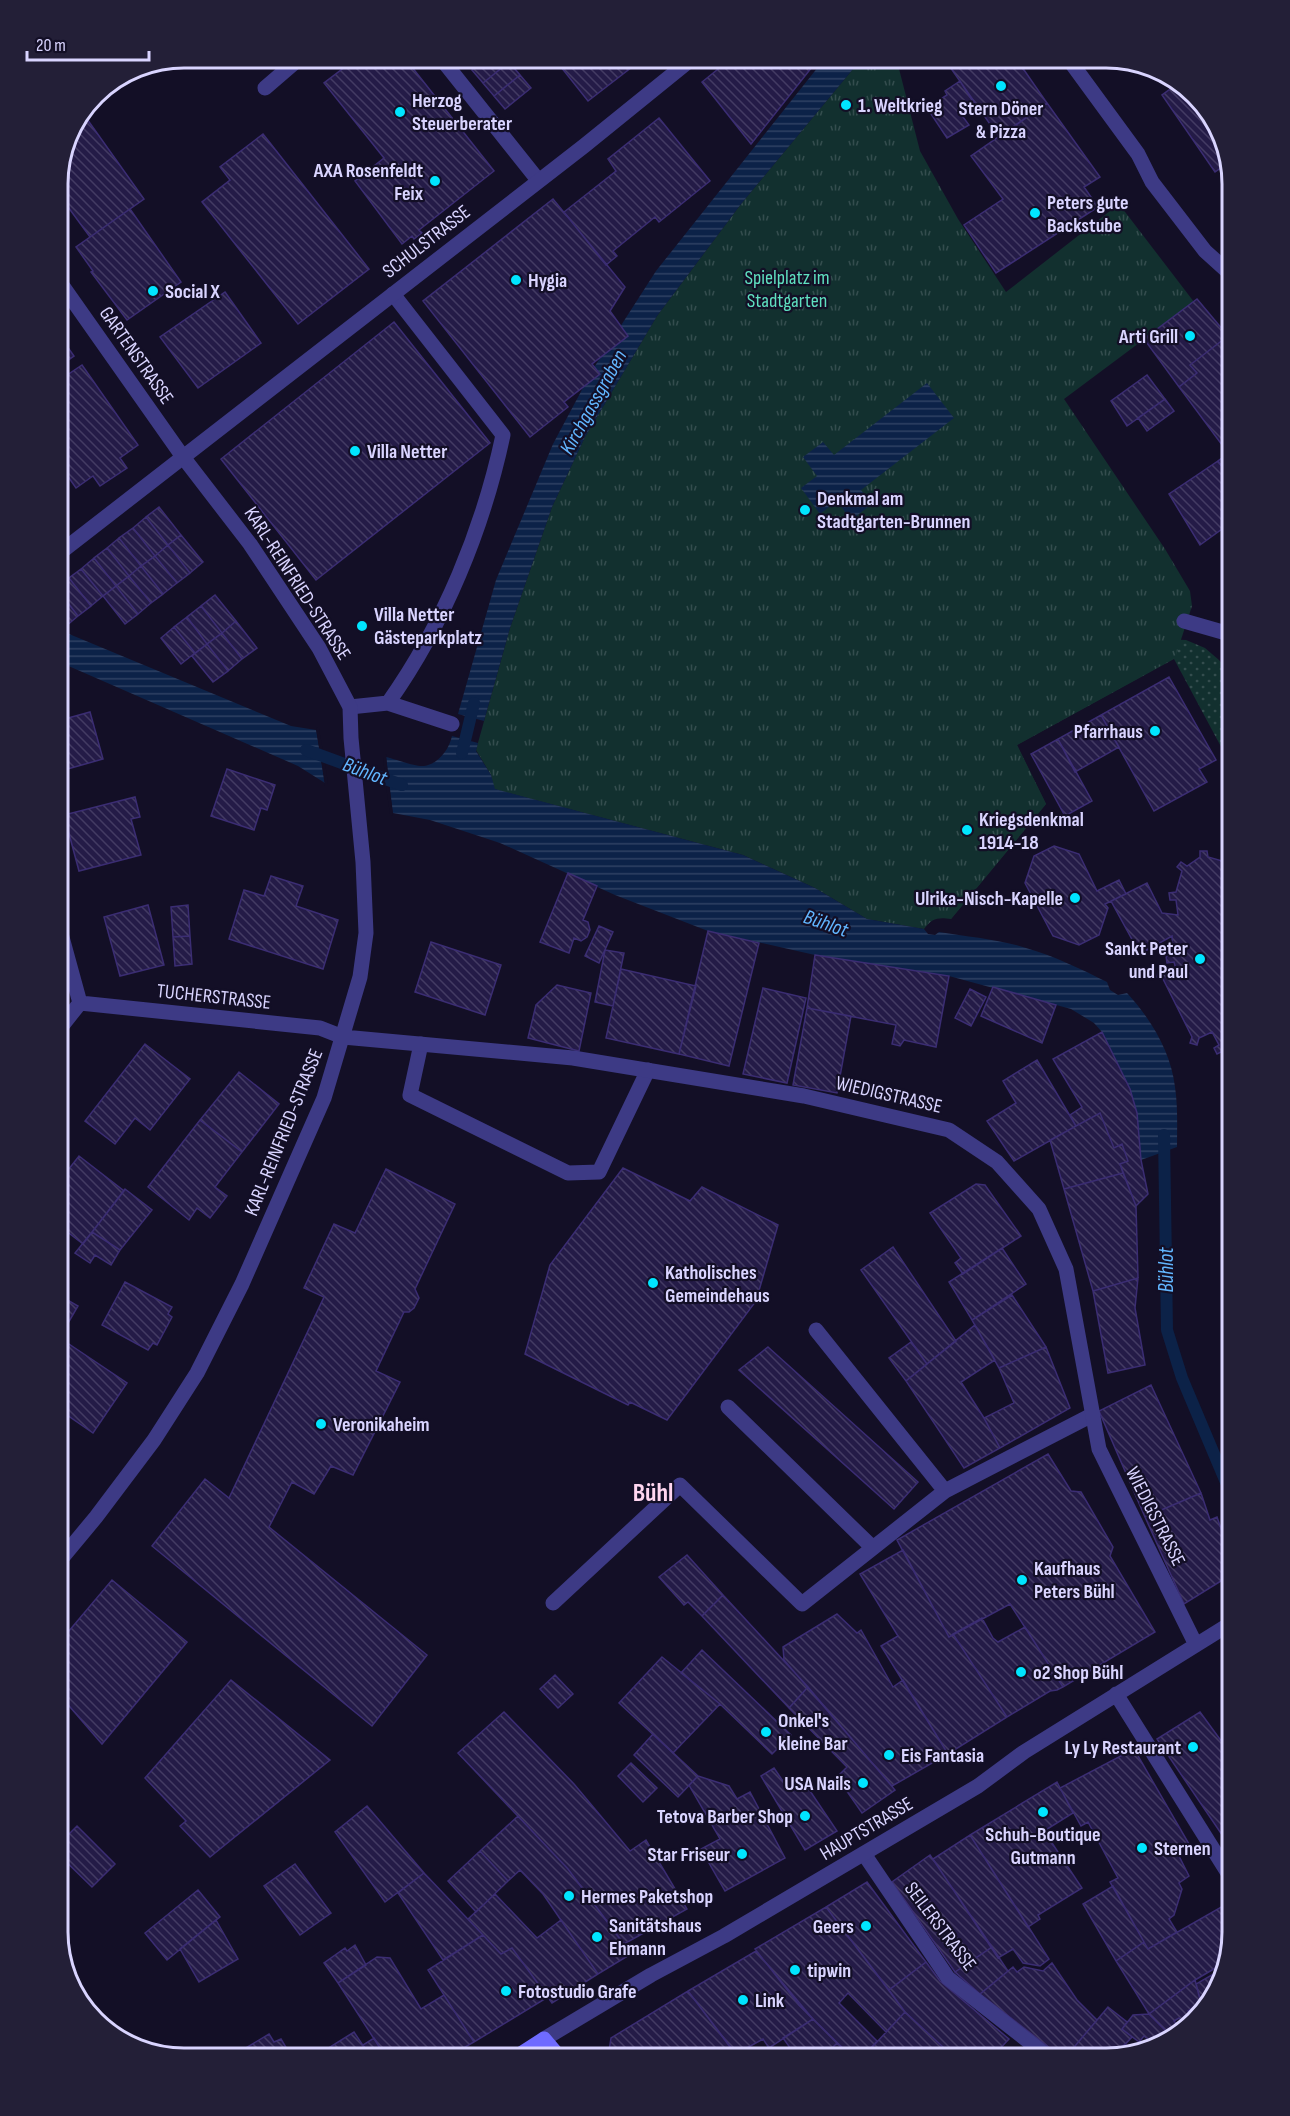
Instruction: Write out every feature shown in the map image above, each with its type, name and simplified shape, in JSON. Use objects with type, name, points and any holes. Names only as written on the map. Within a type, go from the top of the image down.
[{"type":"street","points":[[265,88],[288,68]]},
{"type":"street","points":[[449,68],[538,180]]},
{"type":"street","name":"SCHULSTRASSE","points":[[183,457],[584,146],[680,68]]},
{"type":"street","points":[[1075,68],[1138,154],[1152,182],[1205,251],[1222,266]]},
{"type":"street","name":"GARTENSTRASSE","points":[[68,294],[183,457]]},
{"type":"street","points":[[388,703],[408,675],[452,594],[495,474],[503,435],[393,294]]},
{"type":"street","points":[[68,546],[183,457]]},
{"type":"street","name":"KARL-REINFRIED-STRASSE","points":[[68,1551],[154,1440],[196,1373],[242,1284],[324,1098],[360,977],[366,933],[359,805],[351,738],[350,707],[319,648],[250,544],[183,457]]},
{"type":"street","points":[[1185,621],[1222,632]]},
{"type":"street","points":[[350,707],[388,703],[452,724]]},
{"type":"street","points":[[68,960],[80,1003],[68,1018]]},
{"type":"street","name":"TUCHERSTRASSE","points":[[80,1003],[320,1028],[343,1037]]},
{"type":"street","name":"WIEDIGSTRASSE","points":[[343,1037],[573,1058],[804,1096],[950,1130],[997,1162],[1039,1209],[1066,1269],[1099,1449],[1196,1645]]},
{"type":"street","points":[[422,1044],[410,1095],[568,1173],[599,1172],[648,1070]]},
{"type":"street","points":[[816,1330],[945,1491]]},
{"type":"street","points":[[728,1407],[873,1548]]},
{"type":"street","points":[[553,1603],[680,1485],[802,1604],[945,1491],[1092,1415]]},
{"type":"street","name":"HAUPTSTRASSE","points":[[530,2048],[651,1975],[724,1936],[978,1786],[1024,1752],[1222,1629]]},
{"type":"street","points":[[1116,1695],[1222,1864]]},
{"type":"street","name":"SEILERSTRASSE","points":[[864,1854],[948,1978],[1037,2048]]},
{"type":"street","points":[[544,2039],[552,2048]]},
{"type":"green space","name":"Spielplatz im Stadtgarten","points":[[854,68],[899,68],[920,151],[958,219],[1006,292],[1119,204],[1194,302],[1064,399],[1165,549],[1190,591],[1192,606],[1175,658],[1017,745],[1046,804],[951,919],[936,919],[924,929],[867,919],[815,888],[743,855],[494,789],[491,775],[476,750],[510,628],[552,507],[585,437],[657,316],[741,204]]},
{"type":"green space","points":[[1163,639],[1186,640],[1205,648],[1222,663],[1222,749],[1174,659],[1017,745],[1046,804],[951,919],[942,795]]},
{"type":"water","points":[[817,68],[854,68],[741,204],[657,316],[585,437],[552,507],[510,628],[484,721],[458,714],[496,580],[553,444],[593,369],[656,271]]},
{"type":"water","points":[[927,383],[954,418],[861,490],[872,504],[851,520],[837,501],[820,514],[801,488],[817,476],[803,457],[823,442],[834,455]]},
{"type":"water","points":[[68,634],[291,726],[316,730],[325,783],[298,766],[68,666]]},
{"type":"water","points":[[452,736],[478,743],[476,751],[491,775],[495,789],[743,855],[815,888],[867,919],[924,929],[928,934],[935,935],[939,932],[1015,945],[1057,959],[1097,977],[1107,982],[1110,990],[1118,995],[1127,993],[1152,1025],[1169,1061],[1176,1095],[1177,1147],[1141,1160],[1137,1113],[1130,1089],[1102,1032],[1094,1023],[1071,1009],[949,976],[815,955],[708,931],[615,895],[500,843],[430,820],[393,813],[386,757],[416,765],[429,765],[442,756]]},
{"type":"pier","points":[[316,727],[319,729],[324,756],[328,783],[325,786]]},
{"type":"pier","points":[[386,754],[393,816],[390,814],[386,786],[383,757]]},
{"type":"building","points":[[344,68],[413,68],[494,171],[419,230],[422,233],[414,239],[412,236],[402,244],[355,181],[384,158],[324,83]]},
{"type":"building","points":[[474,68],[502,68],[483,83],[472,70]]},
{"type":"building","points":[[502,68],[514,68],[520,75],[494,96],[483,83]]},
{"type":"building","points":[[562,68],[631,68],[588,101]]},
{"type":"building","points":[[719,68],[811,68],[751,144],[702,82]]},
{"type":"building","points":[[951,68],[1023,68],[1047,103],[999,137]]},
{"type":"building","points":[[520,75],[531,88],[505,109],[494,96]]},
{"type":"building","points":[[960,81],[977,108],[963,117],[969,125],[947,138],[927,108],[947,95],[945,91]]},
{"type":"building","points":[[1172,88],[1194,107],[1211,132],[1222,167],[1215,172],[1162,95]]},
{"type":"building","points":[[1047,103],[1100,177],[1084,187],[1098,207],[996,273],[964,225],[1003,199],[971,156]]},
{"type":"building","points":[[659,118],[710,181],[659,222],[655,217],[613,251],[617,256],[606,265],[564,212],[616,171],[608,159]]},
{"type":"building","points":[[87,119],[144,199],[90,237],[68,207],[68,168],[71,153]]},
{"type":"building","points":[[263,134],[369,269],[298,324],[202,202],[230,180],[220,167]]},
{"type":"building","points":[[553,199],[625,287],[610,311],[628,336],[592,364],[600,374],[564,402],[568,407],[530,437],[423,301]]},
{"type":"building","points":[[130,209],[181,282],[127,320],[91,272],[93,271],[76,247]]},
{"type":"building","points":[[225,292],[261,343],[198,388],[160,337]]},
{"type":"building","points":[[1197,299],[1222,329],[1222,341],[1190,365],[1197,373],[1179,387],[1144,339]]},
{"type":"building","name":"Villa Netter","points":[[394,322],[490,443],[316,580],[221,459]]},
{"type":"building","points":[[1222,341],[1222,445],[1179,387],[1197,373],[1190,365]]},
{"type":"building","points":[[68,348],[74,356],[68,360]]},
{"type":"building","points":[[82,365],[138,445],[120,458],[127,468],[100,486],[93,476],[76,488],[68,477],[68,375]]},
{"type":"building","points":[[1147,375],[1165,399],[1127,426],[1111,401]]},
{"type":"building","points":[[1165,399],[1174,411],[1147,431],[1138,418]]},
{"type":"building","points":[[1218,461],[1222,467],[1222,529],[1200,545],[1169,494]]},
{"type":"building","points":[[159,507],[181,535],[168,545],[146,517]]},
{"type":"building","points":[[146,517],[168,545],[155,556],[133,528]]},
{"type":"building","points":[[133,528],[155,556],[141,566],[119,538]]},
{"type":"building","points":[[181,535],[203,562],[190,573],[168,545]]},
{"type":"building","points":[[119,538],[141,566],[129,576],[107,548]]},
{"type":"building","points":[[168,545],[190,573],[177,583],[155,556]]},
{"type":"building","points":[[107,548],[129,576],[116,586],[94,558]]},
{"type":"building","points":[[155,556],[177,583],[163,594],[141,566]]},
{"type":"building","points":[[94,558],[116,586],[103,596],[81,569]]},
{"type":"building","points":[[141,566],[163,594],[151,603],[129,576]]},
{"type":"building","points":[[81,569],[103,596],[91,606],[69,578]]},
{"type":"building","points":[[129,576],[151,603],[138,614],[116,586]]},
{"type":"building","points":[[68,579],[91,606],[78,616],[68,603]]},
{"type":"building","points":[[116,586],[138,614],[125,624],[103,596]]},
{"type":"building","points":[[215,595],[236,621],[222,633],[201,606]]},
{"type":"building","points":[[68,603],[78,616],[68,624]]},
{"type":"building","points":[[201,606],[222,633],[207,644],[187,617]]},
{"type":"building","points":[[187,617],[207,644],[195,653],[174,627]]},
{"type":"building","points":[[236,621],[257,648],[242,659],[222,633]]},
{"type":"building","points":[[174,627],[195,653],[181,664],[161,638]]},
{"type":"building","points":[[222,633],[242,659],[228,671],[207,644]]},
{"type":"building","points":[[207,644],[228,671],[213,682],[192,656]]},
{"type":"building","name":"Pfarrhaus","points":[[1169,677],[1216,760],[1199,769],[1207,782],[1154,811],[1101,715]]},
{"type":"building","points":[[90,712],[103,759],[68,769],[68,718]]},
{"type":"building","points":[[1101,715],[1119,747],[1075,772],[1058,739]]},
{"type":"building","points":[[1058,739],[1092,801],[1065,816],[1031,754]]},
{"type":"building","points":[[227,769],[275,785],[267,810],[261,808],[254,830],[211,816]]},
{"type":"building","points":[[135,797],[140,817],[131,819],[141,855],[79,871],[68,830],[68,814]]},
{"type":"building","name":"Ulrika-Nisch-Kapelle","points":[[1054,846],[1079,854],[1097,891],[1119,880],[1126,894],[1105,904],[1108,908],[1099,935],[1079,945],[1053,936],[1025,883],[1034,856]]},
{"type":"building","name":"Sankt Peter und Paul","points":[[1200,851],[1207,851],[1208,857],[1222,861],[1222,1052],[1217,1054],[1214,1048],[1219,1045],[1212,1032],[1199,1038],[1197,1045],[1190,1043],[1192,1037],[1163,979],[1157,977],[1158,972],[1165,974],[1176,969],[1174,962],[1167,963],[1166,956],[1173,955],[1172,936],[1140,954],[1111,901],[1147,883],[1162,913],[1178,915],[1176,900],[1170,900],[1169,893],[1176,892],[1182,871],[1177,867],[1181,862],[1187,866],[1200,857]]},
{"type":"building","points":[[568,873],[597,886],[583,920],[588,922],[590,930],[587,937],[581,941],[574,938],[569,953],[540,942]]},
{"type":"building","points":[[271,876],[303,886],[296,906],[338,920],[323,969],[229,939],[244,890],[264,896]]},
{"type":"building","points":[[148,905],[164,965],[120,976],[104,917]]},
{"type":"building","points":[[188,905],[190,936],[173,937],[171,907]]},
{"type":"building","points":[[599,926],[613,932],[599,963],[585,956]]},
{"type":"building","points":[[708,931],[759,943],[729,1066],[679,1054]]},
{"type":"building","points":[[190,936],[192,964],[175,966],[173,937]]},
{"type":"building","points":[[431,942],[501,965],[485,1015],[415,992]]},
{"type":"building","points":[[605,950],[624,953],[613,1006],[595,1002]]},
{"type":"building","points":[[815,955],[949,976],[936,1047],[904,1040],[900,1046],[892,1044],[896,1025],[807,1008]]},
{"type":"building","points":[[621,969],[696,986],[679,1054],[606,1038]]},
{"type":"building","points":[[557,985],[591,993],[579,1051],[528,1038],[536,1005]]},
{"type":"building","points":[[993,987],[1056,1005],[1042,1043],[981,1016]]},
{"type":"building","points":[[763,988],[806,998],[787,1083],[743,1074]]},
{"type":"building","points":[[970,989],[986,997],[971,1026],[955,1018]]},
{"type":"building","points":[[807,1008],[851,1016],[837,1093],[793,1085]]},
{"type":"building","points":[[1102,1032],[1130,1089],[1137,1113],[1141,1160],[1148,1194],[1136,1206],[1120,1164],[1128,1161],[1122,1144],[1114,1148],[1100,1113],[1076,1126],[1070,1115],[1082,1107],[1053,1059]]},
{"type":"building","points":[[145,1044],[190,1079],[150,1130],[135,1118],[115,1144],[85,1121]]},
{"type":"building","points":[[1037,1060],[1076,1126],[1014,1161],[987,1121],[1016,1103],[1003,1081]]},
{"type":"building","points":[[239,1072],[279,1104],[242,1152],[200,1120]]},
{"type":"building","points":[[1100,1113],[1114,1148],[1122,1144],[1128,1161],[1120,1164],[1123,1173],[1064,1189],[1050,1140]]},
{"type":"building","points":[[200,1120],[242,1152],[215,1187],[227,1196],[210,1218],[197,1208],[189,1220],[148,1187]]},
{"type":"building","points":[[79,1156],[124,1191],[83,1244],[68,1232],[68,1170]]},
{"type":"building","name":"Katholisches Gemeindehaus","points":[[623,1168],[690,1201],[702,1187],[778,1225],[756,1301],[667,1420],[630,1402],[628,1405],[525,1354],[550,1265]]},
{"type":"building","name":"Veronikaheim","points":[[386,1169],[455,1204],[415,1289],[419,1298],[414,1308],[409,1312],[404,1312],[376,1371],[400,1382],[353,1475],[331,1466],[314,1494],[292,1482],[269,1527],[427,1655],[372,1726],[152,1546],[205,1479],[229,1498],[324,1297],[304,1288],[334,1224],[355,1233]]},
{"type":"building","points":[[1123,1173],[1136,1206],[1138,1278],[1093,1291],[1064,1189]]},
{"type":"building","points":[[976,1184],[985,1185],[1021,1236],[963,1274],[955,1263],[961,1258],[930,1213]]},
{"type":"building","points":[[125,1189],[152,1210],[120,1250],[92,1232]]},
{"type":"building","points":[[92,1232],[120,1250],[111,1265],[95,1255],[90,1263],[75,1253]]},
{"type":"building","points":[[893,1247],[956,1341],[927,1364],[861,1270]]},
{"type":"building","points":[[1002,1248],[1026,1284],[972,1320],[949,1282]]},
{"type":"building","points":[[1138,1278],[1135,1308],[1145,1365],[1108,1373],[1093,1291]]},
{"type":"building","points":[[125,1282],[172,1307],[168,1314],[172,1317],[157,1345],[153,1343],[148,1350],[102,1325]]},
{"type":"building","points":[[1012,1295],[1046,1347],[999,1368],[972,1320]]},
{"type":"building","points":[[68,1300],[78,1306],[68,1323]]},
{"type":"building","points":[[975,1325],[995,1360],[961,1382],[1000,1448],[964,1468],[906,1381]]},
{"type":"building","points":[[911,1342],[927,1364],[906,1381],[889,1358]]},
{"type":"building","points":[[68,1343],[127,1383],[93,1433],[68,1416]]},
{"type":"building","points":[[768,1347],[918,1482],[894,1509],[739,1370]]},
{"type":"building","points":[[1046,1347],[1070,1408],[1000,1448],[984,1418],[1014,1403],[999,1368]]},
{"type":"building","points":[[1151,1385],[1201,1493],[1145,1517],[1099,1411]]},
{"type":"building","name":"Kaufhaus Peters Bühl","points":[[1048,1454],[1071,1491],[1081,1492],[1113,1547],[1110,1556],[1155,1632],[1063,1687],[1010,1604],[949,1637],[897,1540]]},
{"type":"building","points":[[1201,1493],[1210,1520],[1217,1517],[1222,1531],[1222,1580],[1184,1604],[1145,1517]]},
{"type":"building","points":[[903,1550],[949,1637],[953,1634],[1007,1717],[948,1754],[881,1646],[898,1636],[860,1574]]},
{"type":"building","points":[[687,1555],[723,1595],[702,1616],[688,1602],[684,1605],[659,1577]]},
{"type":"building","points":[[112,1580],[187,1642],[102,1744],[68,1705],[68,1632]]},
{"type":"building","points":[[723,1595],[808,1687],[789,1708],[702,1616]]},
{"type":"building","points":[[837,1614],[857,1633],[861,1630],[893,1687],[903,1680],[948,1754],[892,1786],[784,1660],[783,1647]]},
{"type":"building","points":[[982,1618],[993,1638],[998,1642],[1025,1627],[1063,1687],[1050,1691],[1007,1717],[953,1634]]},
{"type":"building","points":[[702,1650],[791,1735],[772,1754],[720,1704],[681,1673]]},
{"type":"building","points":[[662,1657],[720,1704],[673,1753],[619,1703]]},
{"type":"building","points":[[555,1675],[573,1694],[558,1708],[540,1689]]},
{"type":"building","points":[[231,1680],[330,1760],[210,1857],[180,1826],[186,1821],[145,1778]]},
{"type":"building","points":[[808,1687],[895,1790],[862,1813],[837,1777],[847,1767],[789,1708]]},
{"type":"building","points":[[504,1712],[574,1784],[630,1851],[646,1840],[687,1909],[624,1944],[568,1869],[458,1753]]},
{"type":"building","points":[[1200,1712],[1222,1742],[1222,1835],[1157,1739]]},
{"type":"building","points":[[653,1734],[698,1776],[678,1797],[634,1755]]},
{"type":"building","name":"Sternen","points":[[1134,1749],[1189,1844],[1177,1852],[1189,1876],[1179,1883],[1182,1889],[1174,1915],[1169,1919],[1177,1932],[1148,1949],[1110,1882],[1118,1878],[1088,1822],[1081,1826],[1060,1788]]},
{"type":"building","points":[[631,1763],[657,1788],[643,1802],[618,1776]]},
{"type":"building","points":[[774,1768],[787,1787],[802,1779],[837,1831],[805,1850],[761,1776]]},
{"type":"building","points":[[698,1776],[729,1786],[737,1799],[750,1792],[785,1858],[725,1891],[701,1849],[720,1839],[689,1785]]},
{"type":"building","points":[[1057,1782],[1073,1813],[1044,1831],[1082,1888],[1038,1915],[1040,1919],[1028,1927],[970,1835]]},
{"type":"building","points":[[367,1806],[424,1873],[385,1902],[335,1832]]},
{"type":"building","points":[[518,1816],[568,1869],[631,1954],[598,1974],[543,1894],[520,1870],[508,1881],[480,1851]]},
{"type":"building","points":[[77,1826],[115,1864],[92,1887],[68,1864],[68,1835]]},
{"type":"building","points":[[970,1835],[1049,1959],[1040,1966],[1023,1963],[1013,1949],[998,1958],[933,1859]]},
{"type":"building","points":[[480,1851],[508,1881],[476,1912],[448,1881]]},
{"type":"building","points":[[930,1855],[992,1947],[955,1972],[892,1882]]},
{"type":"building","points":[[295,1864],[331,1913],[300,1935],[264,1886]]},
{"type":"building","points":[[424,1873],[483,1935],[443,1960],[398,1893]]},
{"type":"building","points":[[867,1882],[926,1962],[889,1990],[826,1907]]},
{"type":"building","points":[[1113,1886],[1144,1942],[1116,1961],[1083,1904]]},
{"type":"building","points":[[198,1890],[220,1917],[167,1960],[145,1933]]},
{"type":"building","points":[[495,1894],[537,1938],[561,1920],[598,1974],[552,2003],[512,1948],[501,1954],[468,1919]]},
{"type":"building","points":[[826,1907],[905,2012],[886,2032],[848,1993],[839,2003],[877,2041],[871,2048],[843,2048],[799,2005],[755,1949]]},
{"type":"building","points":[[1222,1907],[1222,1948],[1218,1967],[1195,1980],[1149,2014],[1116,1961],[1144,1942],[1148,1949]]},
{"type":"building","points":[[216,1920],[238,1959],[199,1982],[180,1949]]},
{"type":"building","points":[[483,1935],[501,1954],[512,1948],[548,1997],[474,2042],[428,1970]]},
{"type":"building","points":[[355,1945],[366,1965],[338,1983],[324,1963],[345,1948],[347,1951]]},
{"type":"building","points":[[992,1947],[1008,1971],[980,1994],[955,1972]]},
{"type":"building","points":[[756,1951],[813,2019],[769,2048],[763,2039],[747,2048],[731,2048],[688,1991]]},
{"type":"building","points":[[377,1957],[390,1958],[421,2009],[444,1995],[474,2042],[463,2048],[380,2048],[338,1983]]},
{"type":"building","points":[[926,1962],[940,1981],[1009,2039],[1000,2048],[944,2048],[905,2012],[889,1990]]},
{"type":"building","points":[[1052,1963],[1077,2000],[1097,2020],[1073,2048],[1050,2048],[980,1994],[1013,1967],[1017,1972],[1024,1967],[1043,1971]]},
{"type":"building","points":[[1216,1973],[1200,2001],[1196,1984]]},
{"type":"building","points":[[1195,1980],[1201,2000],[1188,2011],[1190,2013],[1183,2020],[1179,2018],[1174,2021],[1177,2024],[1171,2029],[1167,2032],[1149,2014]]},
{"type":"building","points":[[688,1991],[731,2048],[609,2048],[611,2038]]},
{"type":"building","points":[[1108,2007],[1127,2022],[1122,2029],[1132,2037],[1122,2048],[1073,2048]]},
{"type":"building","points":[[905,2012],[943,2047],[942,2048],[871,2048]]},
{"type":"building","points":[[1149,2014],[1167,2032],[1149,2040],[1144,2036],[1139,2042],[1122,2029],[1133,2015]]},
{"type":"building","points":[[813,2019],[837,2043],[832,2048],[790,2048],[783,2038]]},
{"type":"building","points":[[354,2032],[365,2048],[328,2048]]},
{"type":"building","points":[[269,2034],[274,2042],[281,2039],[286,2048],[246,2048]]},
{"type":"building","points":[[374,2038],[380,2048],[365,2048],[363,2045]]},
{"type":"building","points":[[837,2043],[842,2048],[832,2048]]},
{"type":"waterway","name":"Kirchgassgraben","points":[[462,753],[474,703]]},
{"type":"waterway","name":"Bühlot","points":[[306,750],[402,785]]},
{"type":"waterway","name":"Bühlot","points":[[1164,1135],[1167,1330],[1182,1378],[1222,1473]]},
{"type":"place","name":"Stern Döner & Pizza","points":[[1001,86]]},
{"type":"place","name":"1. Weltkrieg","points":[[846,105]]},
{"type":"place","name":"Herzog Steuerberater","points":[[400,112]]},
{"type":"place","name":"AXA Rosenfeldt Feix","points":[[435,181]]},
{"type":"place","name":"Peters gute Backstube","points":[[1035,213]]},
{"type":"place","name":"Hygia","points":[[516,280]]},
{"type":"place","name":"Social X","points":[[153,291]]},
{"type":"place","name":"Arti Grill","points":[[1190,336]]},
{"type":"place","name":"Villa Netter","points":[[355,451]]},
{"type":"place","name":"Denkmal am Stadtgarten-Brunnen","points":[[805,510]]},
{"type":"place","name":"Villa Netter Gästeparkplatz","points":[[362,626]]},
{"type":"place","name":"Pfarrhaus","points":[[1155,731]]},
{"type":"place","name":"Kriegsdenkmal 1914-18","points":[[967,830]]},
{"type":"place","name":"Ulrika-Nisch-Kapelle","points":[[1075,898]]},
{"type":"place","name":"Sankt Peter und Paul","points":[[1200,959]]},
{"type":"place","name":"Katholisches Gemeindehaus","points":[[653,1283]]},
{"type":"place","name":"Veronikaheim","points":[[321,1424]]},
{"type":"place","name":"Kaufhaus Peters Bühl","points":[[1022,1580]]},
{"type":"place","name":"o2 Shop Bühl","points":[[1021,1672]]},
{"type":"place","name":"Onkel's kleine Bar","points":[[766,1732]]},
{"type":"place","name":"Ly Ly Restaurant","points":[[1193,1747]]},
{"type":"place","name":"Eis Fantasia","points":[[889,1755]]},
{"type":"place","name":"USA Nails","points":[[863,1783]]},
{"type":"place","name":"Schuh-Boutique Gutmann","points":[[1043,1812]]},
{"type":"place","name":"Tetova Barber Shop","points":[[805,1816]]},
{"type":"place","name":"Sternen","points":[[1142,1848]]},
{"type":"place","name":"Star Friseur","points":[[742,1854]]},
{"type":"place","name":"Hermes Paketshop","points":[[569,1896]]},
{"type":"place","name":"Geers","points":[[866,1926]]},
{"type":"place","name":"Sanitätshaus Ehmann","points":[[597,1937]]},
{"type":"place","name":"tipwin","points":[[795,1970]]},
{"type":"place","name":"Fotostudio Grafe","points":[[506,1991]]},
{"type":"place","name":"Link","points":[[743,2000]]},
{"type":"district","name":"Bühl","points":[[653,1492]]}]
